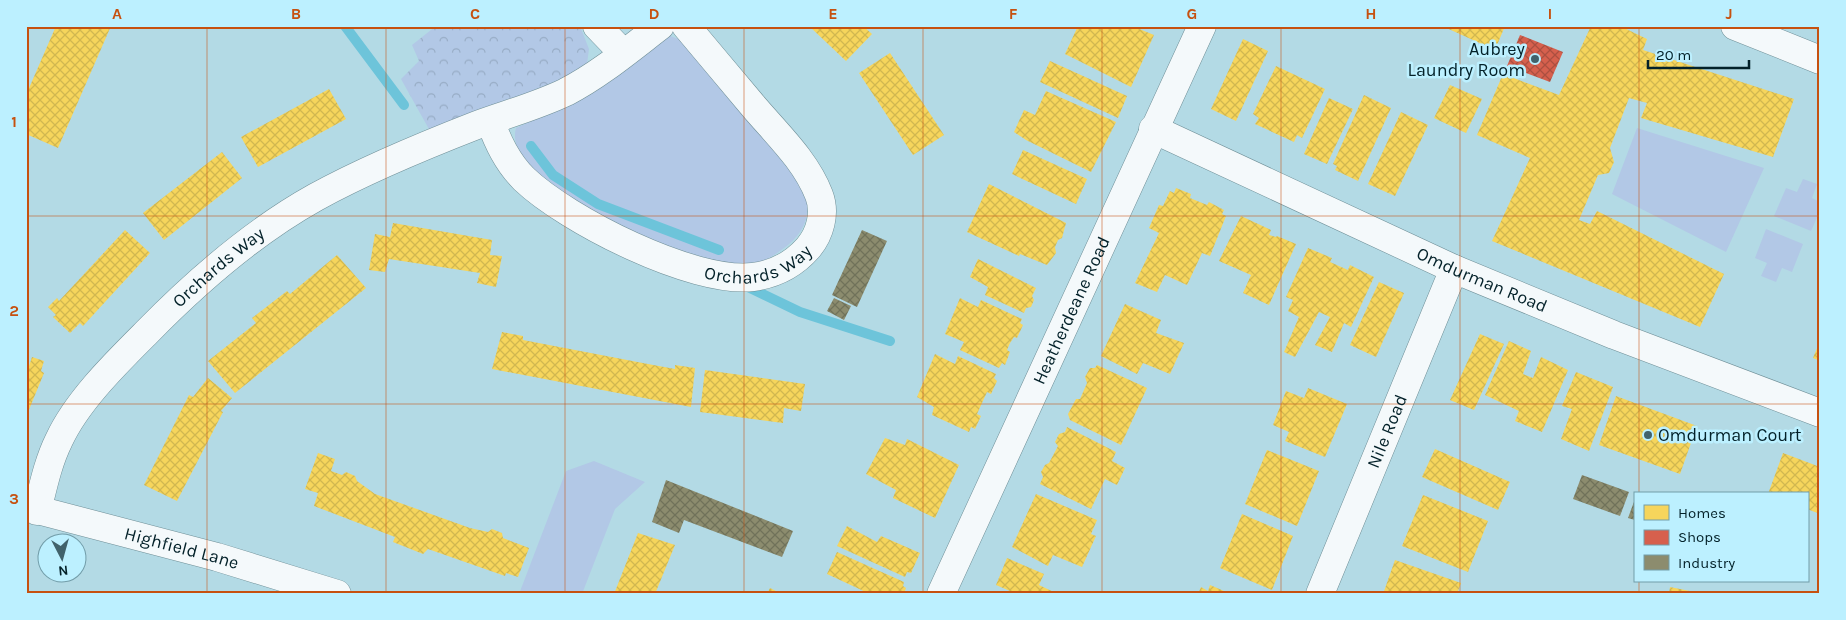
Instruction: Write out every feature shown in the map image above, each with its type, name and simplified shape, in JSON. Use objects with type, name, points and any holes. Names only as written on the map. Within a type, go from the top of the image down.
[{"type":"street","points":[[597,26],[623,53]]},
{"type":"street","name":"Orchards Way","points":[[32,509],[60,438],[76,413],[104,377],[133,346],[206,276],[272,225],[315,198],[402,156],[566,92],[660,26]]},
{"type":"street","name":"Orchards Way","points":[[490,121],[507,157],[525,180],[564,208],[611,235],[682,265],[714,274],[751,277],[780,270],[793,264],[812,244],[822,220],[820,197],[804,168],[686,26]]},
{"type":"street","name":"Heatherdeane Road","points":[[940,594],[1202,26]]},
{"type":"street","points":[[1735,26],[1820,60]]},
{"type":"street","name":"Omdurman Road","points":[[1153,129],[1454,269],[1614,335],[1820,413]]},
{"type":"street","name":"Nile Road","points":[[1320,594],[1454,269]]},
{"type":"street","name":"Highfield Lane","points":[[32,509],[217,557],[337,594]]},
{"type":"green space","points":[[436,26],[580,26],[589,49],[587,64],[570,76],[532,95],[430,131],[401,79],[419,61],[412,45]]},
{"type":"green space","points":[[670,36],[687,42],[807,191],[807,214],[799,233],[788,245],[774,255],[754,264],[736,265],[689,256],[643,239],[620,228],[584,207],[551,183],[523,159],[516,144],[516,128],[594,92]]},
{"type":"green space","points":[[1637,128],[1764,168],[1726,252],[1612,194]]},
{"type":"green space","points":[[1803,179],[1817,184],[1812,198],[1820,202],[1820,211],[1811,231],[1774,216],[1786,188],[1797,192]]},
{"type":"green space","points":[[1766,229],[1803,244],[1792,272],[1782,268],[1776,282],[1761,276],[1767,263],[1755,258]]},
{"type":"green space","points":[[594,461],[645,482],[615,509],[582,594],[519,594],[566,471]]},
{"type":"building: Homes","points":[[56,26],[111,26],[58,148],[26,134],[26,95]]},
{"type":"building: Homes","points":[[809,26],[863,26],[872,34],[846,61]]},
{"type":"building: Homes","points":[[1078,26],[1132,26],[1154,35],[1131,87],[1065,54]]},
{"type":"building: Homes","points":[[1442,26],[1505,26],[1495,50]]},
{"type":"building: Homes","points":[[1591,26],[1620,26],[1647,39],[1643,50],[1794,99],[1773,157],[1641,118],[1647,103],[1629,98],[1610,148],[1614,162],[1609,173],[1598,175],[1579,220],[1590,224],[1597,211],[1724,274],[1700,327],[1492,241],[1530,158],[1477,135],[1503,74],[1559,95]]},
{"type":"building: Homes","points":[[1243,39],[1268,51],[1236,121],[1211,109]]},
{"type":"building: Homes","points":[[890,53],[944,135],[913,155],[859,73]]},
{"type":"building: Homes","points":[[1050,61],[1127,96],[1118,118],[1040,82]]},
{"type":"building: Homes","points":[[1276,66],[1325,89],[1302,138],[1297,135],[1294,142],[1255,124],[1259,118],[1253,114]]},
{"type":"building: Homes","points":[[1450,85],[1482,99],[1466,133],[1434,118]]},
{"type":"building: Homes","points":[[329,89],[346,119],[258,167],[241,137]]},
{"type":"building: Homes","points":[[1046,91],[1116,122],[1091,172],[1026,140],[1014,132],[1024,110],[1035,115]]},
{"type":"building: Homes","points":[[1364,95],[1391,108],[1358,181],[1335,170],[1337,166],[1333,164]]},
{"type":"building: Homes","points":[[1329,98],[1353,109],[1327,164],[1304,154]]},
{"type":"building: Homes","points":[[1401,112],[1428,125],[1395,196],[1368,184]]},
{"type":"building: Homes","points":[[1023,150],[1087,179],[1076,204],[1012,174]]},
{"type":"building: Homes","points":[[222,152],[242,178],[164,240],[143,213]]},
{"type":"building: Homes","points":[[989,184],[1066,223],[1062,238],[1058,240],[1055,247],[1056,253],[1047,265],[1020,254],[1019,256],[967,232]]},
{"type":"building: Homes","points":[[1176,188],[1191,194],[1190,198],[1207,205],[1209,202],[1224,210],[1222,214],[1226,216],[1210,256],[1202,253],[1187,285],[1165,275],[1157,292],[1135,283],[1159,233],[1149,228],[1159,205],[1163,206],[1170,191],[1174,193]]},
{"type":"building: Homes","points":[[1241,216],[1271,230],[1269,235],[1277,236],[1296,244],[1269,305],[1243,293],[1251,275],[1219,261]]},
{"type":"building: Homes","points":[[393,223],[492,240],[490,255],[502,256],[496,287],[477,283],[480,273],[389,259],[385,272],[369,270],[375,234],[390,237]]},
{"type":"building: Homes","points":[[125,230],[150,253],[83,326],[80,323],[70,333],[53,317],[56,315],[48,307],[57,298],[59,301]]},
{"type":"building: Homes","points":[[1308,248],[1332,258],[1330,262],[1348,270],[1350,265],[1374,277],[1351,327],[1344,323],[1332,352],[1315,345],[1330,317],[1319,312],[1295,357],[1284,352],[1299,317],[1288,311],[1293,300],[1286,297]]},
{"type":"building: Homes","points":[[337,255],[366,288],[235,393],[208,361],[256,323],[252,318],[287,291],[290,294]]},
{"type":"building: Homes","points":[[978,259],[1036,288],[1032,296],[1034,300],[1031,307],[1026,308],[1024,313],[985,295],[988,287],[970,277]]},
{"type":"building: Homes","points":[[1379,282],[1404,293],[1376,357],[1350,345]]},
{"type":"building: Homes","points":[[960,298],[978,307],[981,300],[1022,319],[1020,323],[1023,325],[1017,338],[1014,337],[1007,350],[1010,352],[1005,365],[1002,363],[999,368],[960,350],[964,342],[945,334]]},
{"type":"building: Homes","points":[[1125,304],[1161,320],[1156,333],[1184,343],[1170,374],[1143,363],[1137,374],[1101,356]]},
{"type":"building: Homes","points":[[502,332],[523,336],[523,340],[648,364],[675,369],[675,365],[695,368],[691,407],[492,369]]},
{"type":"building: Homes","points":[[1480,334],[1504,344],[1474,410],[1450,400]]},
{"type":"building: Homes","points":[[1509,341],[1531,351],[1523,374],[1533,378],[1541,357],[1568,370],[1542,432],[1515,421],[1519,411],[1485,395]]},
{"type":"building: Homes","points":[[1820,341],[1820,361],[1813,358]]},
{"type":"building: Homes","points":[[935,354],[955,364],[958,356],[996,374],[994,378],[997,381],[991,394],[987,392],[977,414],[981,416],[975,429],[971,427],[969,432],[932,415],[934,407],[917,397]]},
{"type":"building: Homes","points":[[32,357],[44,361],[41,371],[44,373],[26,417],[26,365],[29,366]]},
{"type":"building: Homes","points":[[1097,365],[1147,388],[1121,445],[1070,420],[1068,414],[1076,399],[1080,399],[1087,383],[1085,377],[1090,368],[1095,368]]},
{"type":"building: Homes","points":[[705,370],[805,384],[801,411],[784,408],[783,423],[700,412]]},
{"type":"building: Homes","points":[[1576,372],[1613,387],[1589,451],[1561,439],[1572,409],[1562,406]]},
{"type":"building: Homes","points":[[208,378],[232,398],[221,411],[223,412],[177,501],[144,485],[189,395],[193,397]]},
{"type":"building: Homes","points":[[1308,388],[1347,404],[1325,457],[1285,441],[1289,432],[1273,425],[1286,391],[1304,398]]},
{"type":"building: Homes","name":"Omdurman Court","points":[[1616,396],[1697,426],[1680,474],[1599,445]]},
{"type":"building: Homes","points":[[1067,427],[1116,452],[1112,461],[1125,468],[1117,485],[1105,479],[1091,509],[1040,484],[1043,477],[1041,472],[1045,465],[1049,463],[1058,446],[1055,442],[1059,434],[1065,432]]},
{"type":"building: Homes","points":[[885,438],[905,445],[907,439],[959,465],[935,518],[893,498],[896,490],[866,474]]},
{"type":"building: Homes","points":[[1435,449],[1510,482],[1498,510],[1422,477]]},
{"type":"building: Homes","points":[[1267,450],[1319,471],[1297,526],[1245,504]]},
{"type":"building: Homes","points":[[318,453],[335,459],[331,471],[342,475],[346,472],[355,476],[357,481],[375,494],[470,528],[488,532],[492,529],[502,533],[503,538],[529,548],[518,577],[506,573],[505,576],[428,549],[423,554],[393,542],[395,537],[314,506],[318,493],[305,489]]},
{"type":"building: Homes","points":[[1783,453],[1820,467],[1820,514],[1808,509],[1808,492],[1769,492]]},
{"type":"building: Homes","points":[[1036,494],[1097,520],[1091,534],[1096,536],[1082,567],[1053,555],[1048,566],[1012,547]]},
{"type":"building: Homes","points":[[1423,495],[1488,521],[1468,572],[1402,546]]},
{"type":"building: Homes","points":[[1242,514],[1293,536],[1272,590],[1220,568]]},
{"type":"building: Homes","points":[[847,526],[877,542],[881,536],[920,553],[911,573],[907,572],[905,577],[837,546]]},
{"type":"building: Homes","points":[[638,533],[675,545],[655,594],[614,594]]},
{"type":"building: Homes","points":[[837,552],[904,582],[903,586],[906,588],[904,594],[870,594],[827,574]]},
{"type":"building: Homes","points":[[1007,558],[1044,574],[1039,585],[1058,594],[1017,594],[996,585]]},
{"type":"building: Homes","points":[[1395,560],[1461,583],[1457,594],[1383,594]]},
{"type":"building: Homes","points":[[1210,585],[1231,594],[1198,594],[1201,587],[1208,591]]},
{"type":"building: Homes","points":[[1670,587],[1700,593],[1700,594],[1669,594]]},
{"type":"building: Homes","points":[[770,588],[782,594],[767,594]]},
{"type":"building: Shops","name":"Aubrey Laundry Room","points":[[1520,35],[1563,52],[1550,82],[1507,66]]},
{"type":"building: Industry","points":[[862,230],[887,241],[857,307],[832,295]]},
{"type":"building: Industry","points":[[834,298],[851,306],[844,320],[827,311]]},
{"type":"building: Industry","points":[[1582,475],[1629,492],[1620,516],[1573,499]]},
{"type":"building: Industry","points":[[666,480],[793,531],[782,557],[684,520],[679,533],[652,522]]},
{"type":"building: Industry","points":[[1634,502],[1634,520],[1628,518]]},
{"type":"waterway","points":[[345,26],[404,105]]},
{"type":"waterway","points":[[531,146],[553,175],[598,204],[719,250]]},
{"type":"waterway","points":[[748,287],[800,312],[890,341]]},
{"type":"place","name":"Aubrey Laundry Room","points":[[1535,59]]},
{"type":"place","name":"Omdurman Court","points":[[1648,435]]}]
